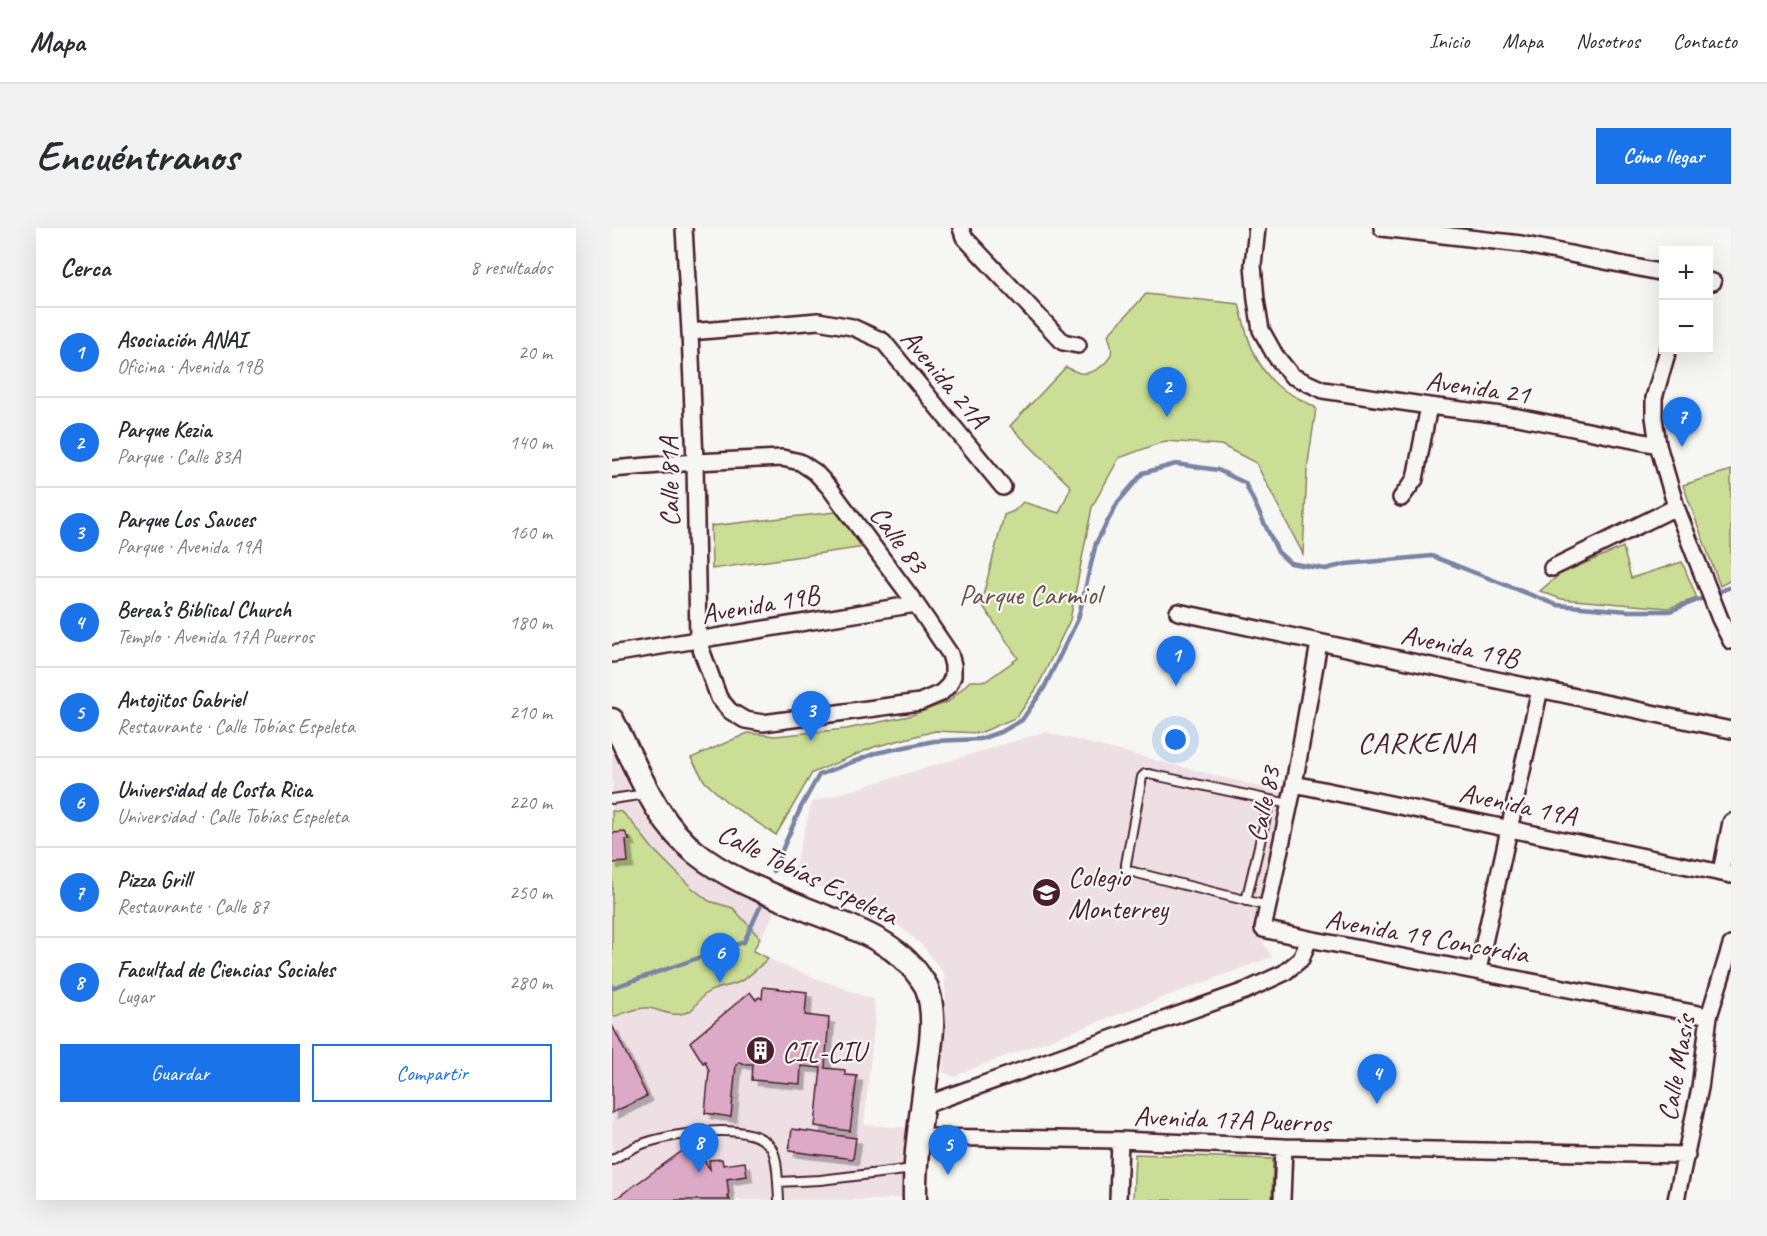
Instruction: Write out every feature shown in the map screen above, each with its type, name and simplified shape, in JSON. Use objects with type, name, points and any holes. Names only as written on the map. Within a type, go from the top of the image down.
[{"type":"street","name":"Calle 81A","points":[[684,228],[695,462],[698,641],[719,698],[730,711],[745,720]]},
{"type":"street","points":[[961,228],[964,237],[1063,342],[1078,345]]},
{"type":"street","name":"Avenida 21","points":[[1257,228],[1254,265],[1261,330],[1275,355],[1292,376],[1323,390],[1518,417],[1658,445]]},
{"type":"street","points":[[1382,228],[1521,244],[1659,272]]},
{"type":"street","name":"Avenida 21A","points":[[690,332],[818,321],[852,327],[883,341],[1003,487]]},
{"type":"street","points":[[1667,354],[1654,398],[1658,445],[1676,507],[1720,619],[1731,640]]},
{"type":"street","points":[[1401,498],[1415,479],[1429,406]]},
{"type":"street","name":"Calle 83","points":[[695,462],[782,458],[800,462],[815,472],[829,487],[916,604],[950,654],[953,665],[953,676],[949,685],[941,693],[920,702],[782,722],[763,723],[745,720]]},
{"type":"street","points":[[612,469],[695,462]]},
{"type":"street","points":[[1552,568],[1676,507]]},
{"type":"street","name":"Avenida 19B","points":[[612,654],[916,604]]},
{"type":"street","name":"Avenida 19B","points":[[1178,612],[1731,730]]},
{"type":"street","name":"Calle 83","points":[[1309,939],[1263,928],[1294,784],[1319,643]]},
{"type":"street","points":[[1478,970],[1540,689]]},
{"type":"street","name":"Calle Tobías Espeleta","points":[[612,720],[648,794],[675,834],[697,854],[723,871],[791,903],[866,933],[891,947],[914,967],[926,986],[933,1025],[915,1168],[915,1200]]},
{"type":"street","name":"Avenida 19A","points":[[1294,784],[1726,874]]},
{"type":"street","points":[[1726,874],[1731,822]]},
{"type":"street","name":"Avenida 19 Concordia","points":[[922,1106],[1245,991],[1284,973],[1301,959],[1309,939],[1709,1016]]},
{"type":"street","name":"Calle Masís","points":[[1676,1200],[1700,1089],[1709,1016],[1731,945]]},
{"type":"street","name":"Avenida 17A Puerros","points":[[920,1137],[1687,1155]]},
{"type":"street","points":[[1118,1200],[1120,1140]]},
{"type":"street","points":[[1282,1200],[1284,1147]]},
{"type":"lane","points":[[1268,906],[1126,869],[1142,777],[1149,774],[1289,804]]},
{"type":"lane","points":[[612,799],[648,794]]},
{"type":"lane","points":[[1246,901],[1270,800]]},
{"type":"lane","points":[[612,1160],[643,1144],[665,1137],[700,1132],[736,1132],[752,1135],[770,1146],[775,1159],[780,1200]]},
{"type":"lane","points":[[778,1182],[820,1180],[915,1168]]},
{"type":"shaded area","name":"Colegio Monterrey","points":[[1045,732],[1285,793],[1255,928],[1272,957],[955,1077],[943,1072],[946,1001],[944,974],[922,945],[897,924],[870,907],[792,876],[812,802]]},
{"type":"shaded area","points":[[612,739],[675,834],[781,901],[753,951],[784,966],[874,1000],[875,1016],[864,1125],[915,1128],[915,1196],[881,1200],[612,1200]]},
{"type":"green space","name":"Parque Carmiol","points":[[1146,294],[1239,304],[1252,349],[1270,379],[1288,393],[1316,408],[1307,470],[1303,554],[1256,463],[1221,445],[1165,441],[1119,458],[1092,507],[1070,620],[1037,688],[1017,717],[980,733],[935,731],[874,747],[812,773],[776,835],[729,804],[705,782],[691,758],[748,733],[775,736],[846,729],[909,716],[948,702],[970,681],[986,681],[1018,658],[981,603],[1004,515],[1014,511],[1023,502],[1059,513],[1071,487],[1010,426],[1066,367],[1078,373],[1085,373],[1094,371],[1103,365],[1112,352],[1108,335]]},
{"type":"green space","points":[[1731,470],[1731,580],[1720,586],[1683,485]]},
{"type":"green space","points":[[836,512],[865,547],[712,569],[711,526]]},
{"type":"green space","points":[[1623,547],[1631,578],[1682,562],[1697,598],[1669,608],[1561,599],[1540,591],[1560,574]]},
{"type":"green space","points":[[612,811],[622,812],[653,849],[691,887],[709,901],[733,908],[760,938],[753,951],[768,958],[743,980],[708,992],[685,1013],[672,1014],[644,1008],[612,1017]]},
{"type":"green space","points":[[1135,1154],[1273,1159],[1272,1200],[1133,1200]]},
{"type":"building","points":[[625,832],[630,840],[626,840],[628,862],[612,863],[612,833]]},
{"type":"building","name":"CIL-CIU","points":[[763,987],[807,992],[805,1015],[829,1018],[825,1068],[845,1070],[845,1075],[857,1076],[850,1131],[815,1126],[821,1068],[801,1066],[800,1084],[752,1080],[753,1064],[739,1062],[736,1065],[731,1117],[705,1113],[709,1071],[705,1061],[703,1063],[690,1042],[750,992],[756,1000],[759,997],[762,999]]},
{"type":"building","points":[[612,1025],[647,1096],[612,1113]]},
{"type":"building","points":[[792,1129],[856,1138],[853,1159],[789,1151]]},
{"type":"building","points":[[692,1144],[710,1169],[709,1160],[722,1159],[723,1165],[745,1162],[747,1176],[727,1179],[730,1200],[614,1200]]},
{"type":"waterway","points":[[773,871],[801,807],[819,775],[876,753],[934,741],[980,739],[1003,731],[1022,720],[1044,688],[1078,619],[1096,543],[1118,502],[1143,473],[1176,464],[1218,470],[1245,483],[1278,552],[1290,563],[1325,569],[1346,564],[1432,556],[1557,605],[1628,611],[1670,611],[1731,587]]},
{"type":"waterway","points":[[612,988],[744,942],[761,905]]},
{"type":"place","name":"Parque Kezia","points":[[1167,417]]},
{"type":"place","name":"Pizza Grill","points":[[1682,447]]},
{"type":"place","name":"Asociación ANAI","points":[[1176,686]]},
{"type":"place","name":"Parque Los Sauces","points":[[811,741]]},
{"type":"place","name":"Colegio Monterrey","points":[[1047,892]]},
{"type":"place","name":"Universidad de Costa Rica","points":[[720,983]]},
{"type":"place","name":"CIL-CIU","points":[[761,1051]]},
{"type":"place","name":"Berea’s Biblical Church","points":[[1377,1104]]},
{"type":"place","name":"Facultad de Ciencias Sociales","points":[[699,1173]]},
{"type":"place","name":"Antojitos Gabriel","points":[[948,1175]]},
{"type":"district","name":"CARKENA","points":[[1417,742]]}]
